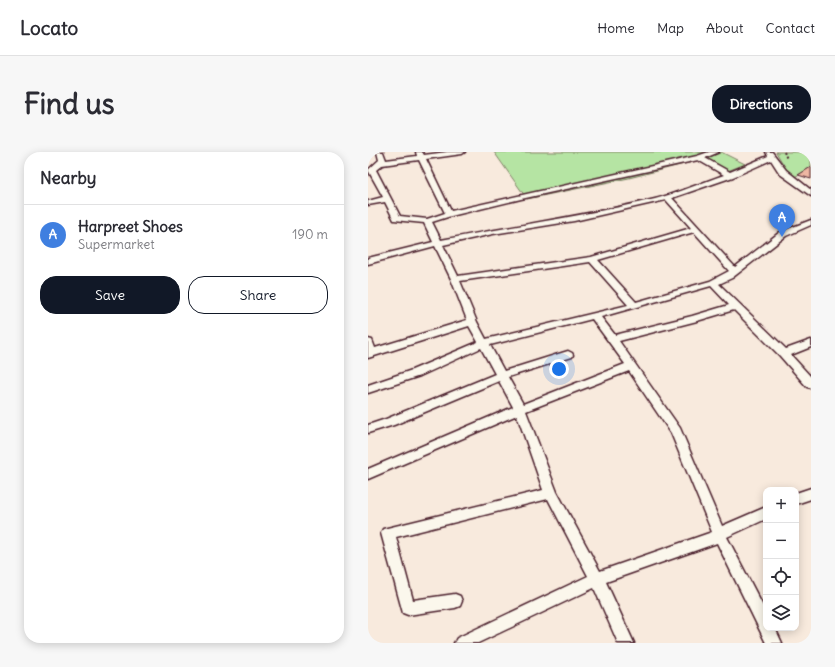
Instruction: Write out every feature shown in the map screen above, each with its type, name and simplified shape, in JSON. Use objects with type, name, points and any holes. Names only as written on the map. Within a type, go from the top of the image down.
[{"type":"street","points":[[368,162],[381,158],[462,152]]},
{"type":"street","points":[[381,158],[370,171],[397,218],[427,221],[449,214],[699,158],[716,152]]},
{"type":"street","points":[[420,154],[449,214]]},
{"type":"street","points":[[368,261],[438,243],[493,232],[574,219],[668,198],[730,175],[770,154],[782,172],[811,194]]},
{"type":"street","points":[[699,158],[730,175]]},
{"type":"street","points":[[668,198],[734,271]]},
{"type":"street","points":[[368,203],[386,199]]},
{"type":"street","points":[[427,221],[455,279],[472,322],[503,374],[520,409],[551,493],[597,579],[626,643]]},
{"type":"street","points":[[368,390],[416,373],[484,343],[634,306],[713,284],[724,279],[783,234],[811,222]]},
{"type":"street","points":[[455,279],[592,260],[696,229]]},
{"type":"street","points":[[592,260],[634,306]]},
{"type":"street","points":[[713,284],[784,354],[811,384]]},
{"type":"street","points":[[613,339],[694,319],[736,306]]},
{"type":"street","points":[[594,315],[613,339],[676,432],[719,534],[763,622]]},
{"type":"street","points":[[368,342],[369,353],[472,322]]},
{"type":"street","points":[[784,354],[811,344]]},
{"type":"street","points":[[368,429],[390,422],[503,374],[568,355]]},
{"type":"street","points":[[368,474],[520,409],[631,366]]},
{"type":"street","points":[[455,601],[408,608],[388,533],[551,493]]},
{"type":"street","points":[[799,499],[811,493]]},
{"type":"street","points":[[462,643],[597,579],[715,538],[719,534],[763,514]]},
{"type":"street","points":[[768,631],[774,643]]},
{"type":"green space","points":[[494,152],[721,152],[745,164],[725,172],[700,160],[629,178],[527,199]]},
{"type":"green space","points":[[776,152],[811,152],[811,167],[793,178]]},
{"type":"building","points":[[811,167],[811,179],[798,175]]},
{"type":"place","name":"Harpreet Shoes","points":[[782,237]]}]
